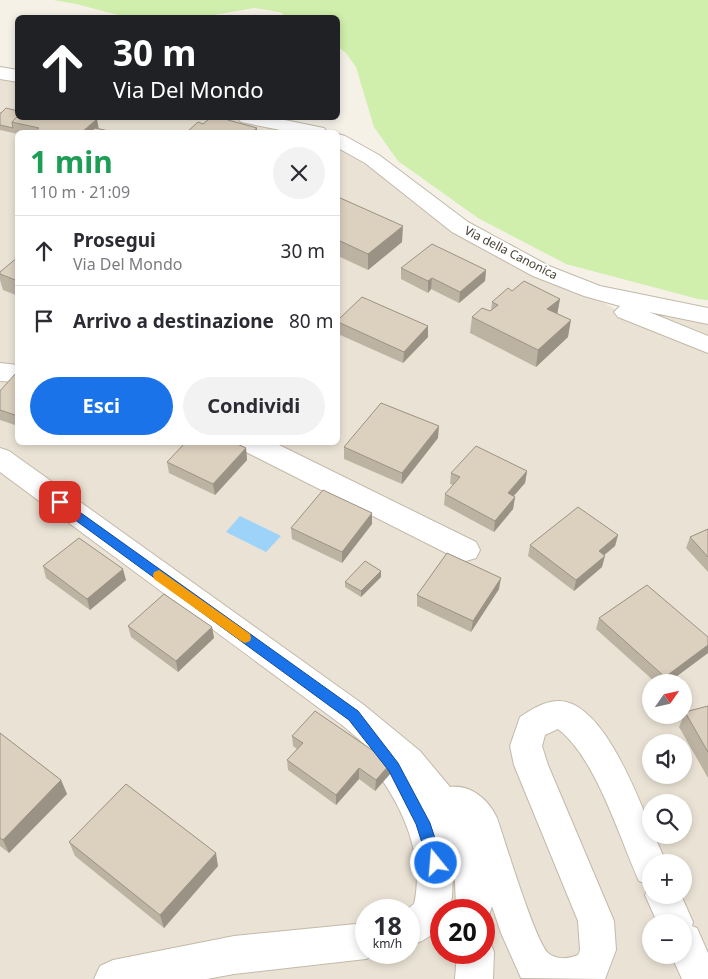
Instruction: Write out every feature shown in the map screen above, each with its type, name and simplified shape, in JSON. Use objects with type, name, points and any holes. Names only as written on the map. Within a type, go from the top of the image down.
[{"type":"street","points":[[0,73],[15,76]]},
{"type":"street","points":[[258,120],[307,130]]},
{"type":"street","name":"Via della Canonica","points":[[340,141],[372,159],[460,227],[541,271],[592,291],[630,301],[708,316]]},
{"type":"street","points":[[592,291],[632,315],[708,345]]},
{"type":"street","points":[[0,354],[15,354]]},
{"type":"street","points":[[0,372],[15,374]]},
{"type":"street","points":[[255,445],[466,550]]},
{"type":"street","points":[[0,458],[353,716],[408,761],[443,804],[473,881],[474,899]]},
{"type":"street","points":[[353,716],[393,767],[423,823],[436,863],[436,886],[432,908],[427,918],[420,922]]},
{"type":"street","points":[[443,804],[454,800],[467,804],[480,818],[519,932],[534,965],[552,977],[575,976],[591,968],[598,950],[598,940],[596,921],[531,765],[526,746],[531,727],[549,716],[565,716],[577,724],[600,755],[644,854]]},
{"type":"street","points":[[113,979],[234,955],[355,942]]},
{"type":"street","points":[[474,979],[475,964]]},
{"type":"shaded area","points":[[0,76],[15,79],[15,120],[241,120],[294,130],[15,130],[15,445],[340,445],[340,144],[412,195],[629,317],[708,348],[708,979],[485,979],[487,964],[495,964],[495,899],[486,899],[485,877],[448,802],[0,452]]},
{"type":"shaded area","points":[[617,303],[708,321],[708,341]]},
{"type":"shaded area","points":[[0,467],[349,721],[436,808],[461,899],[430,899],[430,964],[463,964],[461,979],[0,979]]},
{"type":"green space","points":[[53,0],[708,0],[708,300],[566,264],[478,218],[398,161],[374,127],[356,67],[346,53],[340,48],[340,15],[284,15],[280,12],[254,8],[214,15],[118,15]]},
{"type":"water","points":[[240,516],[281,536],[266,552],[226,532]]},
{"type":"building","points":[[6,108],[15,110],[15,119],[12,122],[13,128],[0,125],[1,113]]},
{"type":"building","points":[[15,119],[96,120],[84,130],[36,130],[39,128],[12,122]]},
{"type":"building","points":[[208,120],[228,120],[257,128],[254,130],[189,130],[198,122],[203,124]]},
{"type":"building","points":[[340,198],[403,226],[368,254],[340,241]]},
{"type":"building","points":[[432,244],[486,270],[460,292],[432,278],[428,281],[401,268]]},
{"type":"building","points":[[15,260],[15,280],[0,274]]},
{"type":"building","points":[[524,281],[560,299],[547,309],[571,320],[538,350],[472,317],[482,308],[490,311],[498,305],[492,302],[508,288],[512,291]]},
{"type":"building","points":[[362,297],[428,326],[404,352],[340,323],[340,318]]},
{"type":"building","points":[[15,374],[15,415],[0,410],[0,391]]},
{"type":"building","points":[[381,403],[439,426],[402,473],[344,447]]},
{"type":"building","points":[[183,445],[240,445],[246,448],[213,484],[167,462]]},
{"type":"building","points":[[476,446],[527,471],[508,493],[515,497],[495,521],[445,494],[460,477],[451,473]]},
{"type":"building","points":[[323,490],[372,513],[342,552],[291,528]]},
{"type":"building","points":[[578,507],[618,535],[599,551],[605,556],[576,580],[530,545]]},
{"type":"building","points":[[708,529],[708,557],[690,537]]},
{"type":"building","points":[[79,538],[123,569],[87,599],[43,566]]},
{"type":"building","points":[[447,553],[501,578],[473,621],[417,595]]},
{"type":"building","points":[[365,561],[381,571],[361,591],[345,582]]},
{"type":"building","points":[[647,585],[708,637],[708,645],[669,674],[662,674],[599,618]]},
{"type":"building","points":[[164,594],[212,627],[176,661],[128,626]]},
{"type":"building","points":[[708,706],[708,752],[692,724],[692,710]]},
{"type":"building","points":[[315,711],[391,763],[376,780],[359,768],[336,795],[287,760],[303,743],[292,736]]},
{"type":"building","points":[[0,733],[61,780],[3,840],[0,838]]},
{"type":"building","points":[[126,784],[216,853],[160,915],[69,842]]},
{"type":"slow traffic","points":[[159,575],[245,638]]},
{"type":"route","points":[[60,502],[353,716],[393,767],[423,823],[436,863]]}]
